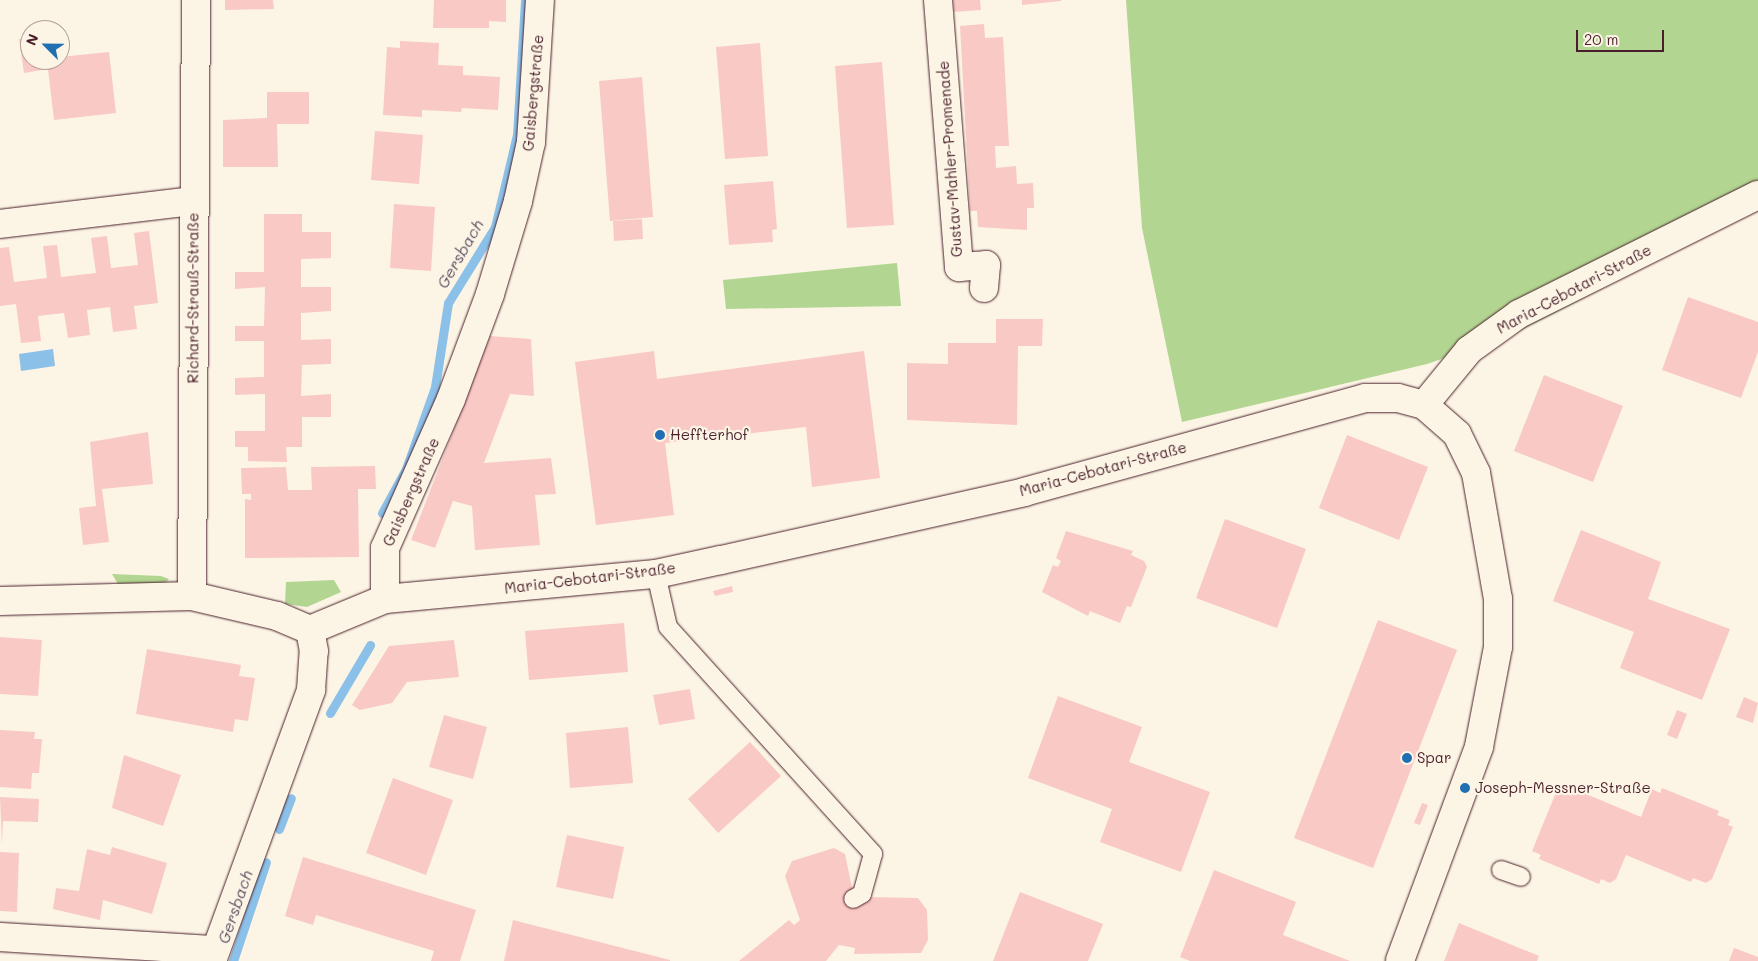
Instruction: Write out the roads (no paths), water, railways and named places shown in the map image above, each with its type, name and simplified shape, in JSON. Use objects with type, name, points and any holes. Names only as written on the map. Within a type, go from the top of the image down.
[{"type":"street","name":"Richard-Strauß-Straße","points":[[192,596],[193,200],[196,0]]},
{"type":"street","name":"Gaisbergstraße","points":[[385,599],[385,548],[451,399],[490,294],[518,201],[530,142],[540,0]]},
{"type":"street","name":"Gustav-Mahler-Promenade","points":[[938,0],[959,267],[986,265],[984,288]]},
{"type":"street","name":"Maria-Cebotari-Straße","points":[[385,599],[656,574],[1024,492],[1365,398],[1398,398],[1424,405],[1469,350],[1519,314],[1758,195]]},
{"type":"street","points":[[0,224],[193,200]]},
{"type":"street","points":[[1400,961],[1479,747],[1498,647],[1498,598],[1476,473],[1457,434],[1424,405]]},
{"type":"street","points":[[0,601],[192,596],[277,616],[310,630],[385,599]]},
{"type":"street","points":[[0,938],[213,956],[312,690],[314,651],[310,630]]},
{"type":"lane","points":[[656,574],[668,626],[873,854],[862,894],[854,899]]},
{"type":"lane","points":[[1501,870],[1521,877]]},
{"type":"water","points":[[53,349],[55,366],[21,371],[19,354]]},
{"type":"waterway","name":"Gersbach","points":[[382,513],[406,469],[435,387],[448,303],[495,227],[517,135],[525,0]]},
{"type":"waterway","name":"Gersbach","points":[[330,713],[370,645]]},
{"type":"waterway","name":"Gersbach","points":[[279,829],[291,798]]},
{"type":"waterway","name":"Gersbach","points":[[233,961],[266,862]]},
{"type":"place","name":"Heffterhof","points":[[660,435]]},
{"type":"place","name":"Spar","points":[[1407,758]]},
{"type":"place","name":"Joseph-Messner-Straße","points":[[1465,788]]}]
